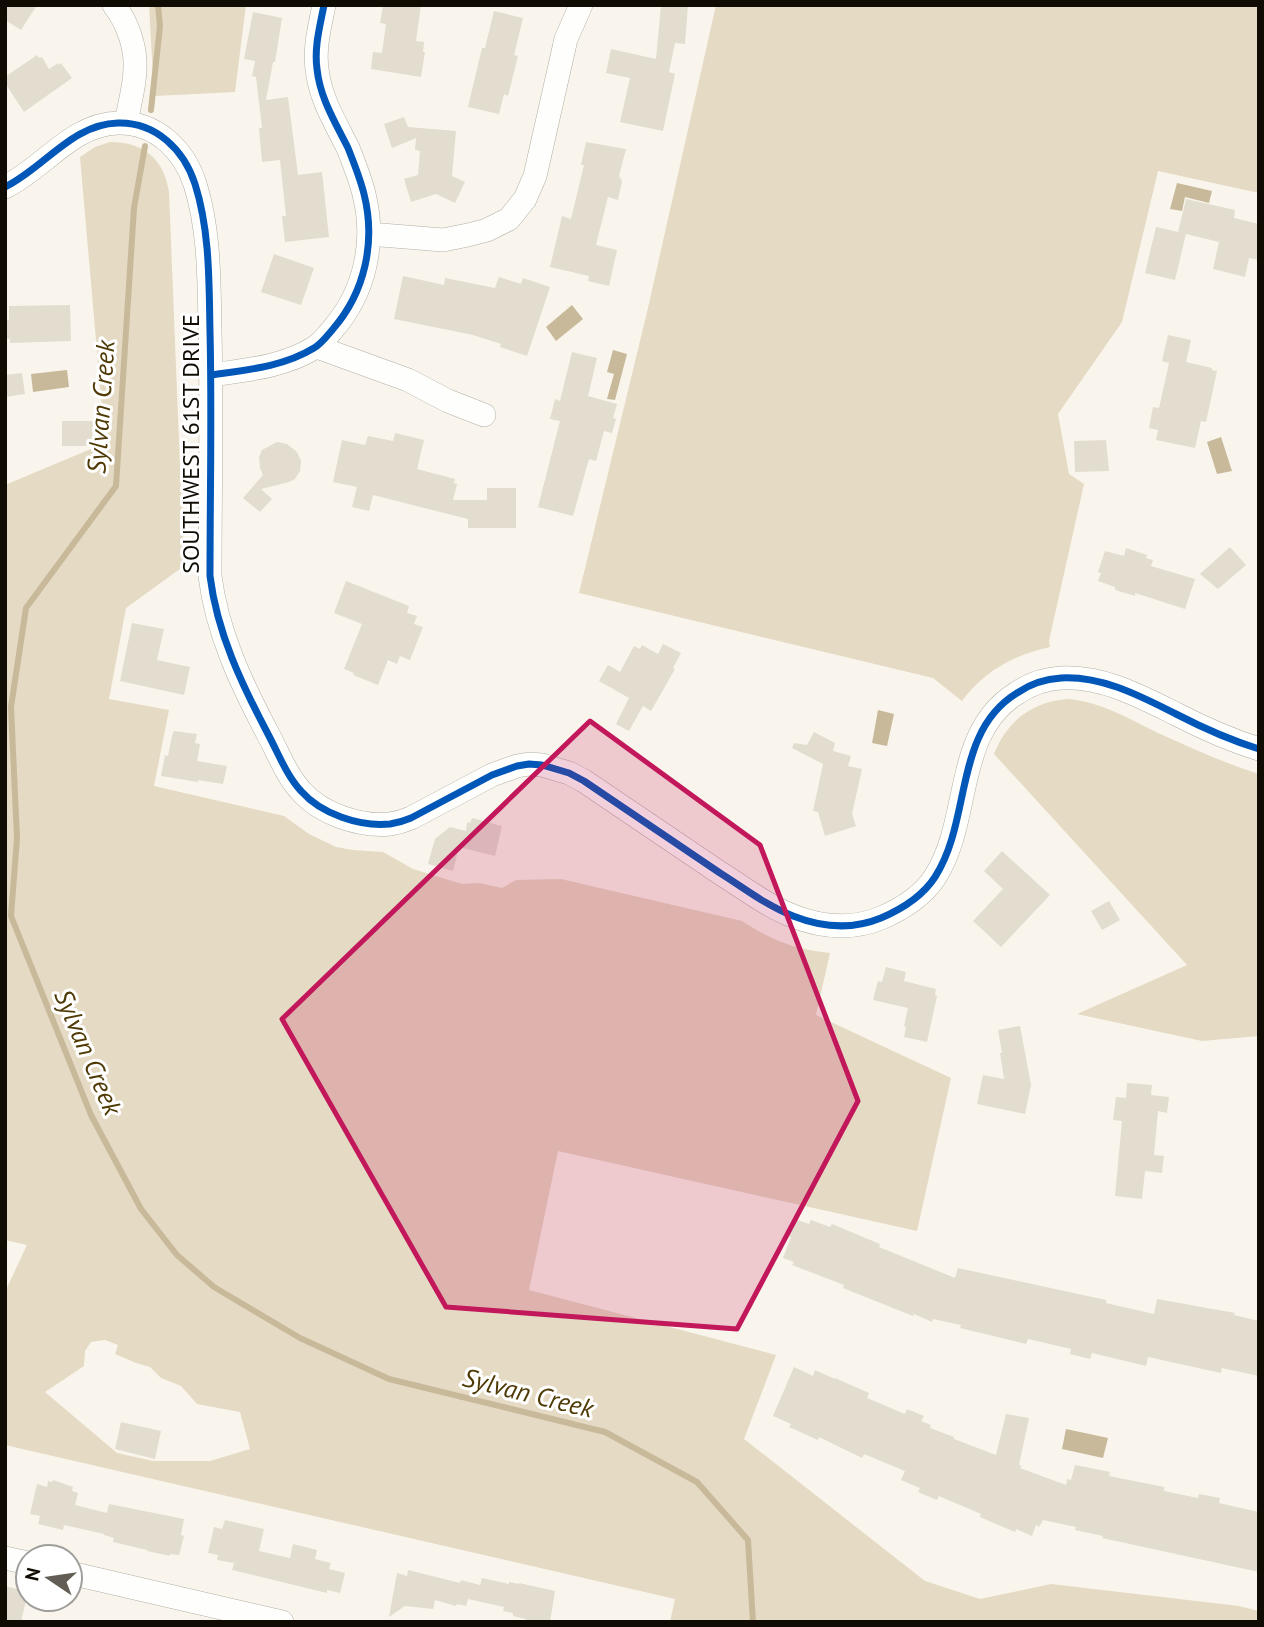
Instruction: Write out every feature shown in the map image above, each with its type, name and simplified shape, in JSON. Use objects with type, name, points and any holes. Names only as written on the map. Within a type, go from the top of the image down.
[{"type":"street","points":[[114,5],[122,16],[131,40],[135,68],[126,123]]},
{"type":"street","points":[[211,375],[264,368],[295,358],[317,347],[336,325],[360,287],[366,267],[369,234],[364,196],[356,169],[324,101],[316,67],[316,44],[324,5]]},
{"type":"street","points":[[369,234],[443,240],[488,230],[509,219],[524,199],[534,176],[566,39],[581,5]]},
{"type":"street","name":"SOUTHWEST 61ST DRIVE","points":[[5,187],[20,180],[85,130],[108,124],[139,125],[160,135],[181,156],[195,184],[203,222],[209,283],[210,576],[218,621],[254,708],[289,776],[312,801],[344,817],[380,824],[399,822],[506,769],[529,764],[542,765],[584,781],[782,912],[816,923],[847,926],[876,920],[905,907],[935,876],[950,841],[973,752],[984,725],[1002,704],[1028,686],[1061,678],[1110,684],[1221,736],[1259,750]]},
{"type":"street","points":[[317,347],[408,380],[448,401],[484,415]]},
{"type":"street","points":[[84,1577],[214,1614],[282,1622]]},
{"type":"highlighted area","points":[[590,721],[760,845],[858,1101],[737,1329],[446,1307],[282,1019]]},
{"type":"shaded area","points":[[149,5],[246,5],[235,92],[154,96]]},
{"type":"shaded area","points":[[716,5],[1259,5],[1259,193],[1158,171],[1122,322],[1058,414],[1069,474],[1084,484],[1049,641],[1050,647],[1001,666],[980,681],[962,701],[933,678],[579,593],[648,308]]},
{"type":"shaded area","points":[[110,142],[142,149],[157,162],[169,192],[184,566],[126,608],[109,699],[169,710],[154,786],[284,816],[309,834],[336,847],[383,852],[413,869],[462,884],[479,883],[502,888],[516,880],[561,879],[742,921],[784,943],[830,953],[816,1015],[951,1078],[917,1231],[558,1151],[529,1290],[776,1355],[744,1439],[925,1581],[980,1599],[1051,1584],[1239,1606],[1259,1611],[1259,1622],[670,1622],[675,1599],[5,1445],[5,1292],[27,1245],[5,1240],[5,485],[105,443],[80,157],[95,147]],"holes":[[[105,1340],[118,1345],[115,1354],[150,1367],[161,1378],[181,1386],[197,1404],[240,1412],[250,1449],[210,1461],[153,1461],[117,1453],[45,1392],[84,1366],[85,1351],[91,1342]]]},
{"type":"shaded area","points":[[1177,183],[1212,191],[1209,203],[1185,197],[1182,211],[1170,209]]},
{"type":"shaded area","points":[[572,305],[583,319],[556,341],[546,327]]},
{"type":"shaded area","points":[[613,350],[627,354],[615,400],[607,399],[614,374],[607,372]]},
{"type":"shaded area","points":[[67,370],[69,387],[33,392],[31,374]]},
{"type":"shaded area","points":[[1221,437],[1232,471],[1217,474],[1207,442]]},
{"type":"shaded area","points":[[1067,699],[1103,707],[1195,750],[1259,774],[1259,1036],[1202,1041],[1077,1014],[1187,965],[994,754],[1006,732],[1022,715],[1043,704]]},
{"type":"shaded area","points":[[878,710],[894,714],[887,746],[872,743]]},
{"type":"shaded area","points":[[1066,1429],[1108,1438],[1103,1458],[1062,1449]]},
{"type":"building","points":[[5,5],[37,5],[21,30],[5,20]]},
{"type":"building","points":[[383,5],[421,5],[416,41],[424,42],[421,77],[371,69],[373,52],[382,53],[386,24],[380,23]]},
{"type":"building","points":[[661,5],[688,5],[685,44],[675,43],[669,72],[675,74],[663,131],[620,122],[630,78],[606,73],[611,49],[656,59]]},
{"type":"building","points":[[494,11],[523,18],[514,55],[518,56],[508,96],[504,94],[499,114],[468,107]]},
{"type":"building","points":[[253,12],[282,18],[266,100],[288,97],[298,175],[322,172],[329,237],[285,242],[282,216],[286,216],[280,160],[262,162],[259,128],[262,128],[256,77],[252,76],[255,61],[244,59]]},
{"type":"building","points":[[37,55],[42,57],[49,69],[61,63],[72,78],[24,112],[5,83],[5,77]]},
{"type":"building","points":[[404,117],[408,127],[456,131],[452,176],[465,182],[455,203],[436,194],[411,202],[404,179],[418,175],[420,151],[415,150],[416,138],[392,148],[384,124]]},
{"type":"building","points":[[586,142],[626,149],[619,176],[622,181],[618,200],[608,197],[596,245],[617,250],[609,286],[588,281],[589,276],[550,267],[562,216],[571,219],[584,165],[581,165]]},
{"type":"building","points":[[1186,199],[1235,210],[1234,218],[1259,224],[1259,260],[1249,258],[1245,277],[1213,269],[1219,242],[1186,234],[1175,280],[1145,273],[1156,227],[1178,232]]},
{"type":"building","points":[[274,254],[314,268],[301,305],[261,292]]},
{"type":"building","points":[[403,276],[444,285],[445,278],[495,288],[499,277],[521,284],[523,278],[550,287],[527,356],[473,335],[394,319]]},
{"type":"building","points":[[70,305],[71,341],[10,343],[10,339],[5,339],[5,320],[9,320],[9,306]]},
{"type":"building","points":[[1168,335],[1191,340],[1186,362],[1217,371],[1206,422],[1201,421],[1195,448],[1156,440],[1158,430],[1149,428],[1153,407],[1159,408],[1169,363],[1162,361]]},
{"type":"building","points":[[572,352],[597,358],[588,396],[617,404],[612,433],[604,431],[596,461],[589,459],[573,516],[538,507],[560,421],[550,419],[555,399],[560,401]]},
{"type":"building","points":[[22,373],[25,394],[5,397],[5,375]]},
{"type":"building","points":[[62,421],[93,421],[92,446],[62,446]]},
{"type":"building","points":[[395,433],[424,440],[417,469],[455,479],[454,483],[457,484],[453,500],[487,500],[487,488],[516,488],[516,528],[468,528],[468,519],[373,495],[369,511],[352,507],[357,487],[333,482],[342,440],[365,445],[368,436],[393,441]]},
{"type":"building","points":[[1106,440],[1109,471],[1075,472],[1074,441]]},
{"type":"building","points":[[277,442],[287,444],[297,452],[301,461],[300,471],[295,479],[289,482],[261,489],[272,499],[260,512],[243,498],[263,475],[259,457],[262,450]]},
{"type":"building","points":[[1230,547],[1246,565],[1218,589],[1200,574]]},
{"type":"building","points":[[1126,548],[1147,555],[1146,558],[1153,560],[1151,566],[1195,579],[1185,609],[1135,593],[1135,596],[1115,590],[1115,587],[1098,581],[1105,551],[1124,556]]},
{"type":"building","points":[[346,581],[409,606],[407,613],[417,616],[414,624],[423,627],[410,660],[400,656],[397,664],[388,660],[378,685],[344,669],[362,624],[334,613]]},
{"type":"building","points":[[132,623],[164,629],[157,660],[190,667],[184,695],[120,681]]},
{"type":"building","points":[[663,644],[681,653],[673,668],[675,669],[651,711],[643,706],[629,731],[616,724],[629,698],[599,681],[608,665],[620,672],[634,646],[640,649],[642,645],[658,654]]},
{"type":"building","points":[[174,731],[197,734],[195,743],[200,744],[197,761],[227,766],[223,784],[161,776]]},
{"type":"building","points":[[814,732],[835,743],[833,751],[851,756],[848,766],[862,769],[852,814],[856,826],[825,836],[818,812],[813,811],[823,764],[792,748],[794,743],[807,745]]},
{"type":"building","points":[[472,818],[502,826],[495,856],[459,847],[453,871],[428,864],[435,839],[450,827],[466,831],[467,822],[470,823]]},
{"type":"building","points":[[1002,851],[1050,895],[1001,947],[973,921],[1003,889],[984,871]]},
{"type":"building","points":[[1109,901],[1120,920],[1102,930],[1091,911]]},
{"type":"building","points":[[886,967],[906,972],[904,981],[936,989],[937,996],[927,1042],[904,1037],[908,1008],[873,1000],[878,981],[882,982]]},
{"type":"building","points":[[1020,1026],[1031,1085],[1025,1114],[977,1104],[983,1075],[1004,1079],[998,1030]]},
{"type":"building","points":[[1127,1083],[1152,1085],[1151,1095],[1169,1097],[1167,1113],[1158,1111],[1154,1155],[1164,1156],[1162,1173],[1145,1171],[1142,1199],[1115,1196],[1122,1121],[1113,1120],[1116,1097],[1126,1098]]},
{"type":"building","points":[[795,1219],[809,1224],[811,1220],[830,1227],[832,1224],[880,1244],[879,1247],[955,1278],[958,1268],[1106,1300],[1106,1303],[1154,1314],[1157,1299],[1235,1313],[1234,1315],[1259,1321],[1259,1376],[1222,1368],[1221,1373],[1148,1357],[1146,1366],[1092,1353],[1090,1359],[1070,1354],[1071,1349],[1028,1339],[1026,1344],[960,1328],[961,1325],[933,1319],[932,1322],[914,1314],[913,1316],[843,1288],[844,1285],[792,1265],[794,1262],[783,1258]]},
{"type":"building","points":[[794,1367],[813,1376],[815,1370],[835,1378],[869,1393],[867,1398],[905,1414],[907,1409],[924,1416],[921,1421],[931,1425],[930,1428],[996,1455],[1006,1414],[1029,1418],[1020,1468],[1066,1485],[1067,1479],[1071,1480],[1075,1465],[1110,1472],[1109,1476],[1164,1487],[1164,1491],[1198,1498],[1199,1494],[1220,1498],[1219,1503],[1259,1512],[1259,1572],[1102,1538],[1103,1536],[1075,1530],[1076,1527],[1043,1520],[1039,1527],[1036,1525],[1032,1536],[980,1517],[981,1514],[939,1496],[937,1500],[918,1492],[920,1488],[901,1480],[905,1471],[864,1454],[862,1458],[819,1437],[818,1440],[789,1427],[791,1424],[773,1416]]},
{"type":"building","points":[[121,1422],[161,1431],[155,1459],[115,1449]]},
{"type":"building","points":[[53,1480],[73,1487],[72,1491],[78,1493],[75,1505],[107,1513],[109,1504],[184,1519],[181,1535],[184,1536],[179,1555],[170,1556],[147,1551],[113,1542],[114,1538],[104,1534],[64,1525],[63,1530],[38,1524],[40,1516],[30,1514],[37,1484],[47,1487],[48,1481]]},
{"type":"building","points":[[225,1520],[264,1529],[259,1551],[290,1558],[293,1544],[317,1550],[315,1559],[331,1563],[329,1569],[345,1573],[340,1593],[327,1590],[327,1593],[232,1570],[234,1563],[217,1560],[218,1555],[208,1553],[214,1527],[222,1529]]},
{"type":"building","points":[[408,1570],[460,1583],[461,1580],[480,1585],[482,1578],[555,1591],[550,1622],[526,1622],[526,1619],[503,1611],[504,1607],[468,1599],[466,1606],[435,1600],[433,1609],[405,1606],[389,1617],[397,1573],[407,1576]]},
{"type":"building","points":[[5,1586],[14,1588],[14,1613],[23,1613],[21,1622],[5,1622]]},
{"type":"waterway","name":"Sylvan Creek","points":[[151,110],[160,26],[158,5]]},
{"type":"waterway","name":"Sylvan Creek","points":[[145,146],[134,208],[116,486],[26,608],[11,707],[17,838],[11,916],[91,1115],[141,1209],[177,1255],[214,1287],[300,1338],[389,1379],[605,1432],[697,1482],[748,1540],[753,1622]]},
{"type":"cycle path","points":[[211,375],[277,364],[314,348],[344,315],[360,283],[368,248],[367,212],[357,171],[321,90],[316,53],[324,5]]},
{"type":"cycle path","points":[[5,187],[72,139],[102,125],[118,123],[145,127],[167,140],[184,160],[200,202],[208,257],[211,393],[210,576],[213,597],[232,658],[249,698],[284,765],[301,791],[330,812],[354,821],[395,823],[411,818],[492,775],[517,766],[542,765],[569,773],[584,781],[774,907],[814,923],[848,926],[870,922],[889,914],[911,902],[930,884],[947,854],[973,753],[982,730],[997,710],[1017,693],[1032,685],[1061,678],[1092,680],[1135,694],[1217,733],[1259,749]]}]
